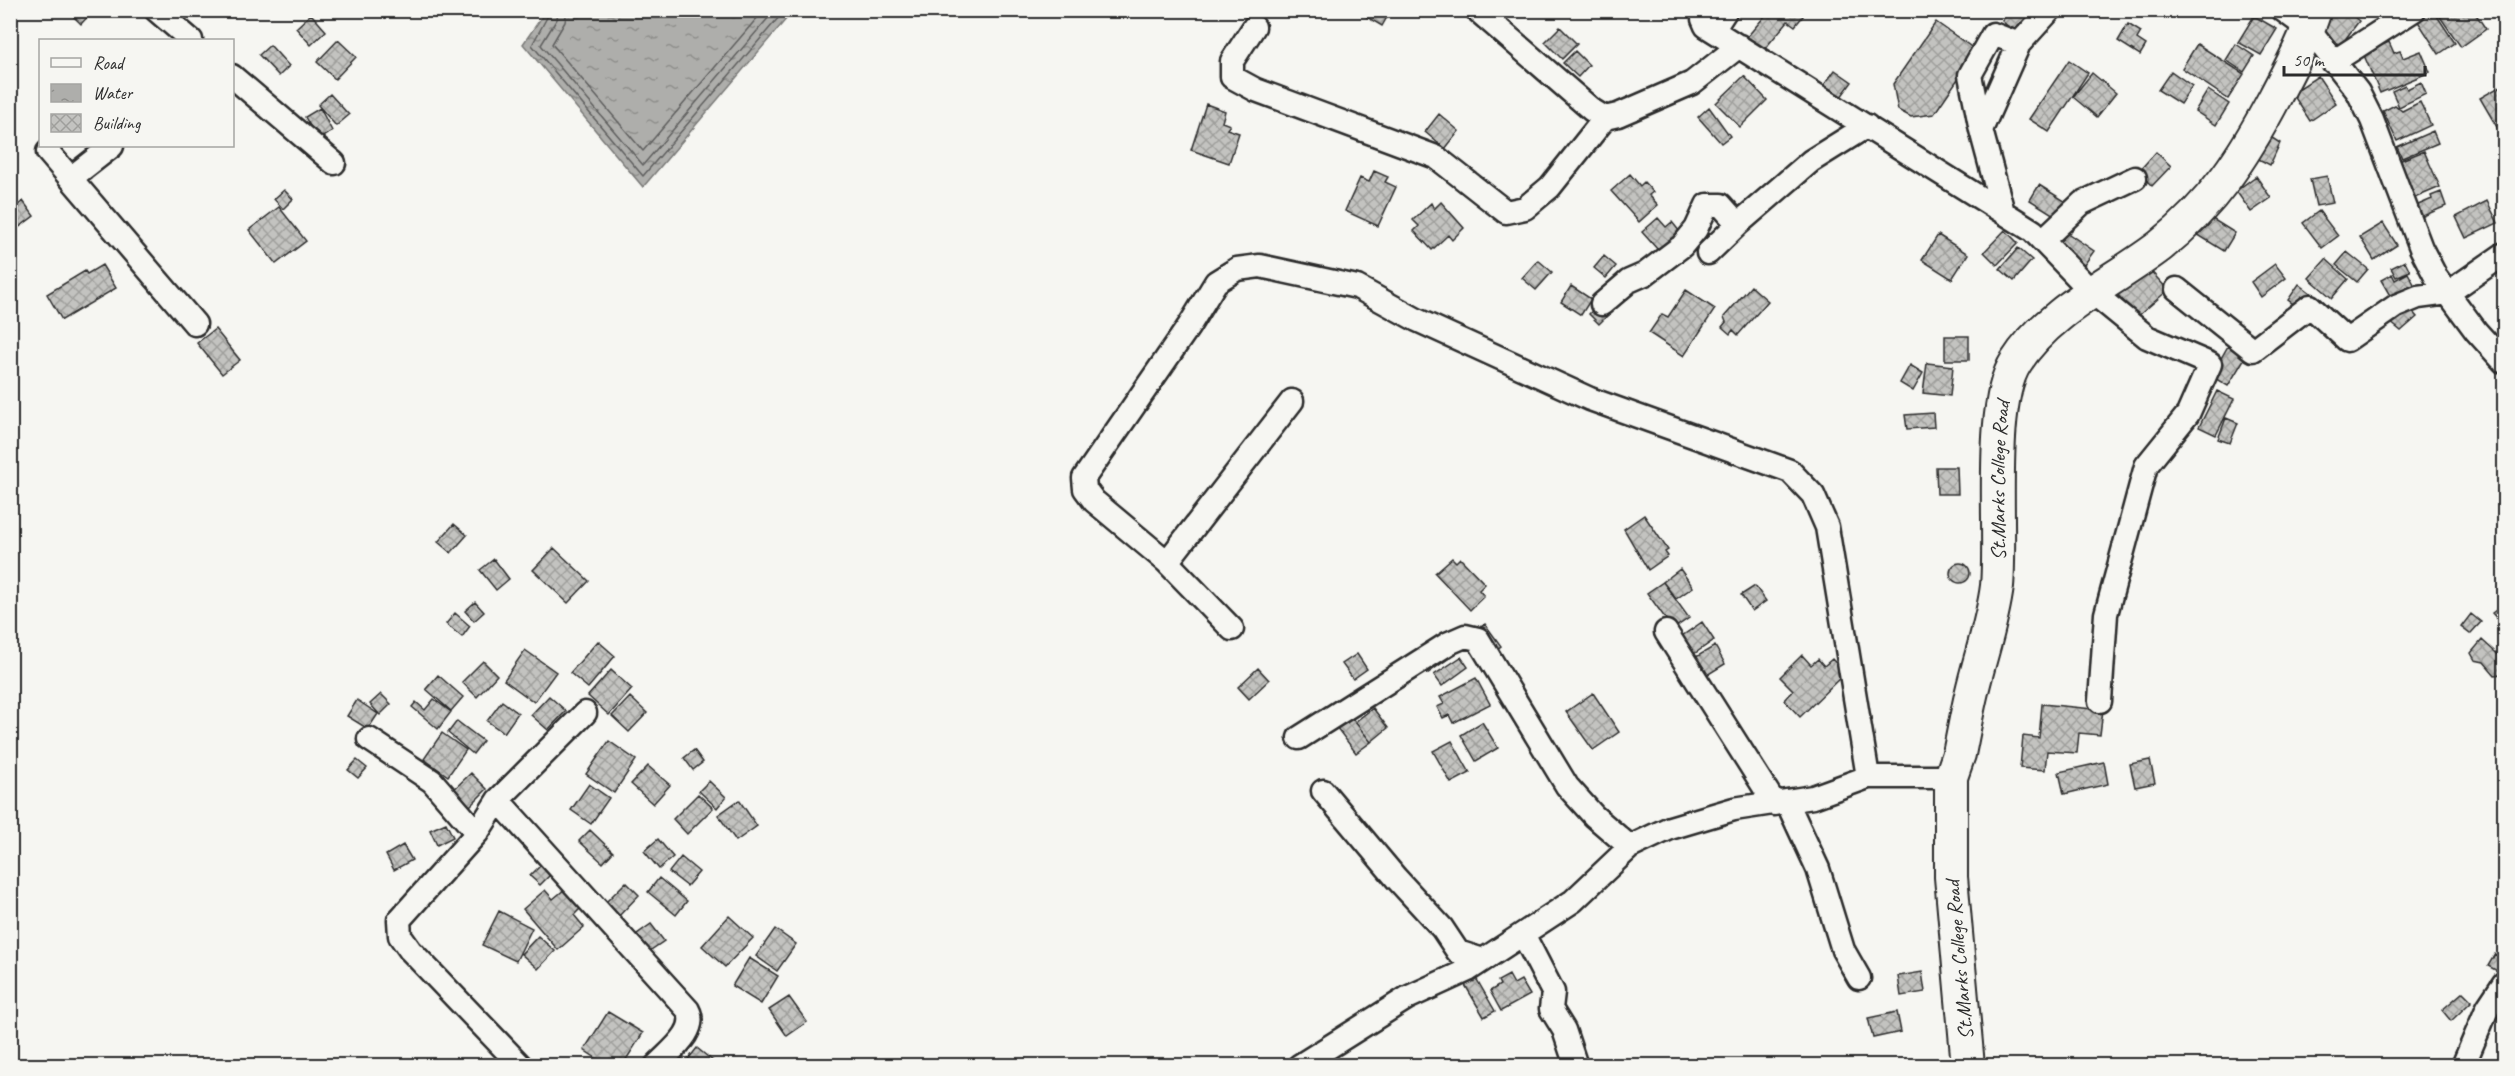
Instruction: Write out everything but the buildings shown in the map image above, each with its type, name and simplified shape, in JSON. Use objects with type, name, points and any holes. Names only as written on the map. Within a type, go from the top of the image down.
[{"type":"main road","name":"St.Marks College Road","points":[[1968,1065],[1952,877],[1951,777],[1959,754],[1996,587],[1998,457],[2005,391],[2014,364],[2028,345],[2092,292],[2158,247],[2189,222],[2226,181],[2264,119],[2312,20]]},
{"type":"street","points":[[156,10],[190,39]]},
{"type":"street","points":[[1477,10],[1592,110],[1605,118]]},
{"type":"street","points":[[1726,10],[1709,20],[1738,46],[2034,231],[2092,292],[2147,337],[2210,364],[2188,414],[2145,466],[2106,614],[2100,701]]},
{"type":"street","points":[[1981,130],[2019,44],[2050,10]]},
{"type":"street","points":[[2283,10],[2312,20],[2333,62],[2358,92],[2372,120],[2421,248],[2448,293],[2476,331],[2505,362]]},
{"type":"street","points":[[2333,62],[2414,10]]},
{"type":"street","points":[[1254,27],[1232,61],[1232,78],[1256,90],[1436,157],[1506,213],[1525,208],[1550,187],[1605,118],[1618,115],[1692,83],[1738,46]]},
{"type":"street","points":[[2003,212],[1981,130],[1970,75],[1993,34],[2019,44]]},
{"type":"street","points":[[234,78],[334,163]]},
{"type":"street","points":[[1708,253],[1811,161],[1866,126]]},
{"type":"street","points":[[71,178],[111,147]]},
{"type":"street","points":[[48,152],[195,324]]},
{"type":"street","points":[[2043,240],[2082,203],[2135,178]]},
{"type":"street","points":[[1602,304],[1629,281],[1645,274],[1682,246],[1696,229],[1707,205],[1721,205],[1738,224]]},
{"type":"street","points":[[2177,289],[2253,350],[2310,306],[2347,340],[2396,306],[2418,297],[2448,293],[2505,254]]},
{"type":"street","points":[[1232,629],[1167,562],[1094,501],[1085,489],[1084,478],[1216,282],[1237,269],[1260,266],[1357,287],[1417,320],[1590,399],[1790,471],[1813,495],[1827,527],[1868,777]]},
{"type":"street","points":[[1167,562],[1292,401]]},
{"type":"street","points":[[1666,632],[1781,803],[1818,869],[1844,950],[1859,978]]},
{"type":"street","points":[[1299,738],[1449,643],[1465,636],[1479,639],[1567,786],[1594,816],[1629,847]]},
{"type":"street","points":[[521,1065],[410,950],[400,936],[399,920],[477,833],[498,800],[585,713]]},
{"type":"street","points":[[369,739],[432,781],[477,833]]},
{"type":"street","points":[[1299,1065],[1407,998],[1483,960],[1573,901],[1629,847],[1681,825],[1734,810],[1814,796],[1868,777],[1951,777]]},
{"type":"street","points":[[1323,792],[1396,879],[1442,928],[1458,952],[1483,960]]},
{"type":"street","points":[[498,800],[688,1010],[692,1018],[691,1027],[656,1065]]},
{"type":"street","points":[[1523,934],[1553,992],[1551,1009],[1564,1030],[1575,1065]]},
{"type":"street","points":[[2463,1065],[2496,1013],[2505,983]]},
{"type":"water","points":[[546,11],[793,11],[643,187],[523,44]]}]
